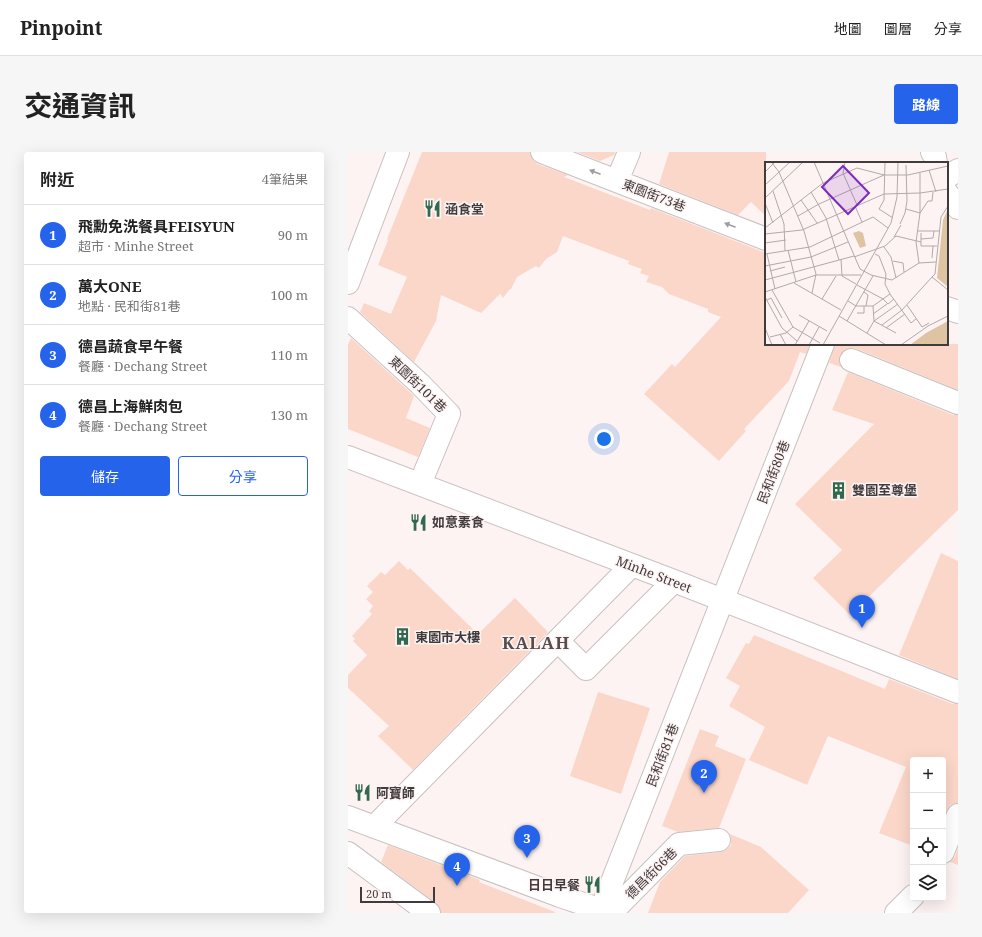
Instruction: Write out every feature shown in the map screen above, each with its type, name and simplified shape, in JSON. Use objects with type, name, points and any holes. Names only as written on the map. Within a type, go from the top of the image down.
[{"type":"street","points":[[348,283],[398,152]]},
{"type":"street","name":"東園街73巷","points":[[542,152],[765,239]]},
{"type":"street","points":[[618,181],[629,152]]},
{"type":"street","points":[[932,152],[936,162]]},
{"type":"street","points":[[948,176],[958,170]]},
{"type":"street","points":[[948,194],[958,208]]},
{"type":"street","points":[[948,308],[958,312]]},
{"type":"street","name":"東園街101巷","points":[[348,318],[420,384],[450,414],[420,484]]},
{"type":"street","name":"民和街80巷","points":[[722,601],[823,345]]},
{"type":"street","points":[[851,360],[958,403]]},
{"type":"street","name":"Minhe Street","points":[[348,457],[674,581],[958,692]]},
{"type":"street","points":[[374,827],[632,565]]},
{"type":"street","points":[[558,640],[586,669],[674,581]]},
{"type":"street","name":"民和街81巷","points":[[607,912],[722,601]]},
{"type":"street","points":[[946,845],[958,815]]},
{"type":"street","points":[[348,817],[558,905],[607,912]]},
{"type":"street","name":"德昌街66巷","points":[[607,912],[679,844],[719,840]]},
{"type":"street","points":[[348,853],[429,913]]},
{"type":"street","points":[[896,913],[910,899]]},
{"type":"building","points":[[422,152],[530,152],[533,160],[537,164],[568,175],[564,177],[650,210],[651,208],[765,253],[765,345],[810,345],[806,354],[800,352],[789,381],[744,429],[746,431],[719,461],[644,394],[672,364],[675,367],[721,317],[708,312],[708,309],[669,294],[662,287],[646,282],[649,276],[640,273],[642,269],[628,264],[629,261],[563,236],[557,252],[546,259],[539,268],[536,266],[517,277],[511,289],[503,298],[500,294],[481,313],[441,295],[436,321],[414,362],[360,312],[364,303],[391,314],[407,277],[378,265],[388,240],[387,239]]},
{"type":"building","points":[[577,152],[615,152],[614,155],[600,161]]},
{"type":"building","points":[[669,152],[766,152],[765,215],[751,202],[738,215],[659,184]]},
{"type":"building","points":[[351,338],[414,396],[406,418],[430,428],[418,457],[348,429],[348,345]]},
{"type":"building","points":[[958,344],[958,390],[855,348],[844,350],[840,355],[839,361],[841,367],[829,363],[835,345]]},
{"type":"building","points":[[848,372],[953,415],[958,415],[958,510],[850,615],[813,578],[842,550],[795,504],[874,424],[832,410]]},
{"type":"building","points":[[941,553],[958,561],[958,679],[899,655]]},
{"type":"building","points":[[399,561],[408,570],[410,568],[478,634],[515,598],[548,632],[413,770],[378,736],[389,726],[348,688],[348,675],[367,655],[353,641],[355,639],[352,636],[372,614],[369,611],[373,606],[366,599],[373,592],[367,586],[381,572],[385,575]]},
{"type":"building","points":[[754,635],[885,689],[889,679],[953,704],[958,704],[958,803],[950,805],[946,813],[946,757],[910,757],[910,845],[879,833],[906,767],[828,736],[807,785],[749,760],[765,727],[729,706],[740,686],[726,678],[746,643],[749,644]]},
{"type":"building","points":[[598,692],[650,708],[621,794],[570,776]]},
{"type":"building","points":[[700,729],[719,736],[715,746],[746,759],[719,828],[678,832],[662,826]]},
{"type":"building","points":[[730,834],[761,847],[809,890],[788,913],[648,913],[660,882],[685,856],[726,850],[731,845]]},
{"type":"building","points":[[388,845],[480,880],[479,882],[555,913],[441,913],[440,908],[436,903],[381,862]]},
{"type":"building","points":[[958,848],[958,865],[950,862],[955,857]]},
{"type":"place","name":"涵食堂","points":[[432,209]]},
{"type":"place","name":"雙園至尊堡","points":[[839,490]]},
{"type":"place","name":"如意素食","points":[[419,522]]},
{"type":"place","name":"飛勳免洗餐具FEISYUN","points":[[862,628]]},
{"type":"place","name":"東園市大樓","points":[[402,637]]},
{"type":"place","name":"阿寶師","points":[[363,793]]},
{"type":"place","name":"萬大ONE","points":[[704,793]]},
{"type":"place","name":"德昌蔬食早午餐","points":[[527,858]]},
{"type":"place","name":"日日早餐","points":[[593,885]]},
{"type":"place","name":"德昌上海鮮肉包","points":[[457,886]]},
{"type":"district","name":"KALAH","points":[[536,642]]}]
